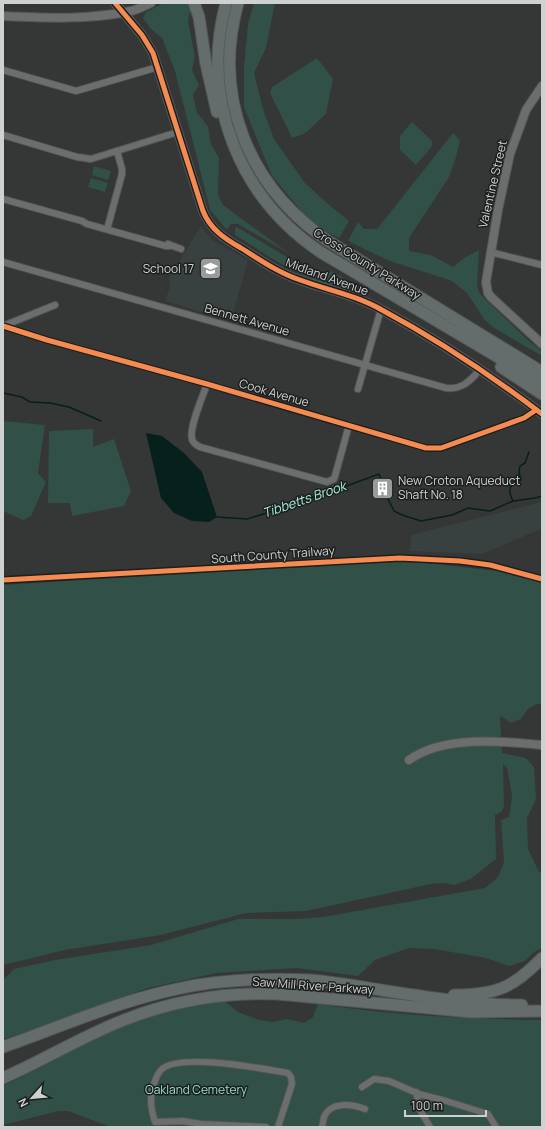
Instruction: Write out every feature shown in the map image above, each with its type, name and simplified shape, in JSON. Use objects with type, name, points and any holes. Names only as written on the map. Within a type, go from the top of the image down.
[{"type":"highway","points":[[194,3],[199,17],[206,64],[220,123],[230,148],[242,164]]},
{"type":"highway","name":"Cross County Parkway","points":[[226,3],[219,49],[220,89],[228,126],[242,164],[270,207],[303,240],[338,263],[542,383]]},
{"type":"highway","name":"Cross County Parkway","points":[[238,3],[230,49],[232,101],[244,141],[255,162],[272,188],[297,217],[320,235],[542,372]]},
{"type":"highway","points":[[441,324],[473,348],[542,394]]},
{"type":"highway","points":[[469,328],[510,346],[542,364]]},
{"type":"highway","points":[[407,994],[476,995],[494,992],[523,976],[542,958]]},
{"type":"highway","name":"Saw Mill River Parkway","points":[[3,1047],[140,998],[215,982],[253,979],[311,980],[473,1003],[503,1005],[542,1004]]},
{"type":"highway","name":"Saw Mill River Parkway","points":[[6,1077],[124,1020],[161,1007],[219,996],[246,994],[284,995],[434,1010],[471,1012],[504,1013],[542,1011]]},
{"type":"highway","points":[[504,1013],[542,1017]]},
{"type":"street","name":"Midland Avenue","points":[[115,3],[146,41],[158,67],[203,211],[208,221],[216,230],[225,238],[255,257],[292,277],[356,297],[382,309],[503,384],[539,412]]},
{"type":"street","points":[[3,16],[73,18],[100,16],[132,11],[151,3]]},
{"type":"street","points":[[3,70],[76,91],[158,67]]},
{"type":"street","name":"Valentine Street","points":[[542,86],[526,110],[510,154],[490,252],[486,282],[488,293],[542,344]]},
{"type":"street","points":[[3,135],[86,159],[97,158],[178,132]]},
{"type":"street","points":[[108,226],[122,174],[122,168],[117,151]]},
{"type":"street","points":[[3,199],[82,221],[87,224],[114,232],[181,249]]},
{"type":"street","points":[[82,221],[108,226],[167,243],[170,246]]},
{"type":"street","points":[[490,252],[542,265]]},
{"type":"street","name":"Bennett Avenue","points":[[3,262],[450,388],[465,384],[475,376],[480,369]]},
{"type":"street","points":[[3,326],[55,305]]},
{"type":"street","points":[[358,389],[382,309]]},
{"type":"street","name":"Cook Avenue","points":[[3,326],[47,340],[207,384],[426,448],[441,448],[539,412]]},
{"type":"street","points":[[207,384],[192,427],[191,437],[196,445],[326,482],[334,479],[349,425]]},
{"type":"street","points":[[409,760],[426,749],[455,743],[503,741],[542,745]]},
{"type":"street","points":[[266,1127],[193,1125],[183,1121],[155,1122],[151,1111],[150,1101],[152,1088],[157,1075],[161,1069],[174,1064],[194,1062],[216,1062],[288,1073],[291,1077],[292,1084],[278,1127]]},
{"type":"street","points":[[362,1087],[374,1079],[389,1081],[416,1092],[488,1114],[496,1127]]},
{"type":"street","points":[[416,1092],[420,1110],[430,1127]]},
{"type":"street","points":[[322,1127],[324,1116],[334,1107],[356,1105],[365,1109]]},
{"type":"shaded area","name":"School 17","points":[[201,226],[214,241],[248,260],[231,321],[165,301],[170,286],[169,278]]},
{"type":"shaded area","points":[[146,433],[162,436],[184,453],[202,472],[217,517],[209,522],[192,521],[174,513],[161,498]]},
{"type":"shaded area","points":[[542,502],[542,530],[541,529],[482,554],[410,551],[411,535]]},
{"type":"green space","points":[[164,3],[189,3],[191,7],[188,21],[195,57],[192,70],[199,85],[193,95],[197,113],[208,126],[211,144],[219,158],[218,195],[223,205],[290,254],[238,224],[231,224],[227,230],[210,210],[175,71],[162,38],[151,29],[143,18],[146,12]]},
{"type":"green space","points":[[254,3],[275,3],[266,48],[254,73],[263,109],[274,139],[305,183],[349,221],[339,238],[313,225],[272,176],[244,107],[244,67],[248,24]]},
{"type":"green space","points":[[317,58],[333,79],[326,114],[304,134],[292,138],[270,93],[272,87]]},
{"type":"green space","points":[[412,122],[432,141],[432,146],[416,165],[400,150],[400,136]]},
{"type":"green space","points":[[453,133],[460,140],[449,177],[409,238],[409,251],[431,255],[453,267],[464,258],[479,250],[477,286],[480,294],[531,343],[542,351],[542,356],[494,328],[484,319],[467,293],[452,281],[387,260],[348,241],[358,222],[364,229],[377,229]]},
{"type":"green space","points":[[94,166],[111,171],[108,180],[92,175]]},
{"type":"green space","points":[[91,178],[108,183],[105,192],[88,187]]},
{"type":"green space","points":[[237,227],[323,279],[331,271],[364,289],[329,285],[296,272],[235,235],[235,228]]},
{"type":"green space","points":[[3,421],[45,425],[38,473],[46,482],[31,516],[23,520],[3,511]]},
{"type":"green space","points":[[93,429],[93,447],[114,439],[131,491],[124,506],[72,516],[70,503],[48,503],[49,431]]},
{"type":"green space","points":[[402,560],[505,572],[542,583],[542,704],[536,704],[528,709],[521,719],[511,723],[500,716],[502,753],[526,758],[534,767],[536,799],[527,818],[528,849],[539,872],[542,871],[542,948],[534,952],[525,961],[509,966],[486,958],[434,949],[409,948],[375,960],[358,976],[297,968],[217,973],[148,988],[44,1027],[3,1039],[3,980],[14,969],[55,960],[151,945],[238,919],[297,919],[323,917],[485,888],[498,877],[504,862],[501,820],[509,817],[512,796],[507,768],[503,764],[504,806],[503,810],[499,814],[495,815],[496,859],[472,878],[455,885],[444,883],[431,884],[306,911],[246,913],[161,935],[65,950],[3,965],[3,585]]},
{"type":"green space","name":"Oakland Cemetery","points":[[226,1002],[238,1012],[259,1020],[273,1022],[287,1019],[304,1023],[313,1017],[318,1004],[430,1016],[542,1020],[542,1127],[111,1127],[68,1111],[58,1111],[3,1125],[3,1085],[97,1038],[140,1020],[184,1007]]},
{"type":"waterway","name":"Tibbetts Brook","points":[[3,393],[22,397],[30,402],[50,403],[69,407],[101,421]]},
{"type":"waterway","points":[[513,501],[510,488],[521,480],[519,472],[520,466],[525,463],[529,452]]},
{"type":"waterway","name":"Tibbetts Brook","points":[[217,517],[247,519],[301,500],[325,494],[332,489],[341,488],[379,474],[382,483]]},
{"type":"waterway","name":"Tibbetts Brook","points":[[386,495],[394,511],[421,521],[452,515],[468,508],[490,511],[513,501],[542,496]]},
{"type":"cycle path","points":[[115,3],[142,35],[153,53],[203,211],[210,223],[219,233],[262,262],[285,274],[310,284],[362,300],[403,322],[464,359],[542,414]]},
{"type":"cycle path","points":[[3,326],[47,340],[207,384],[426,448],[441,448],[524,418],[536,410]]},
{"type":"cycle path","name":"South County Trailway","points":[[3,580],[400,558],[460,561],[490,565],[542,579]]},
{"type":"place","name":"School 17","points":[[210,269]]},
{"type":"place","name":"New Croton Aqueduct Shaft No. 18","points":[[383,488]]}]
